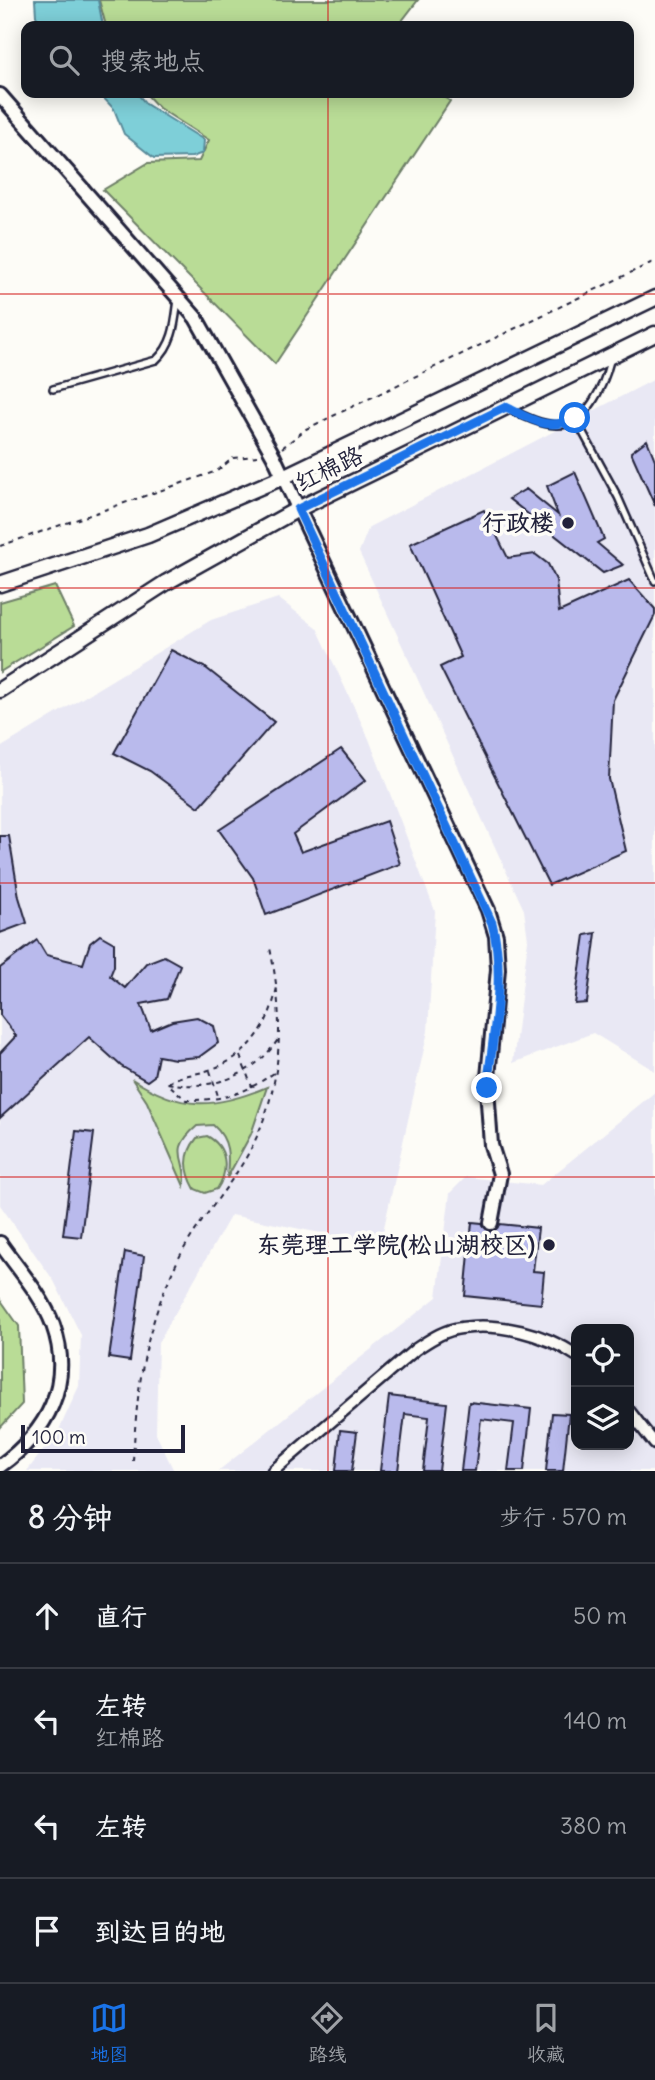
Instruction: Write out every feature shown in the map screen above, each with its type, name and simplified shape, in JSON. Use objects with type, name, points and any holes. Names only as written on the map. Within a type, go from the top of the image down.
[{"type":"main road","name":"红棉路","points":[[0,584],[148,536],[283,477],[655,298]]},
{"type":"main road","name":"红棉路","points":[[0,690],[167,582],[298,509],[655,334]]},
{"type":"street","points":[[0,95],[179,296],[209,340],[273,455],[492,923],[497,951],[497,991],[487,1088],[491,1145],[500,1174],[491,1223]]},
{"type":"street","points":[[0,1243],[43,1304],[53,1325],[60,1368],[58,1385],[46,1420],[33,1439],[0,1466]]},
{"type":"street","points":[[273,1471],[416,1349],[440,1334],[460,1328],[500,1329],[537,1335],[571,1353]]},
{"type":"street","points":[[634,1417],[655,1444]]},
{"type":"lane","points":[[53,389],[156,360],[166,352],[173,335],[179,296]]},
{"type":"lane","points":[[506,407],[537,422],[560,426],[575,418],[594,401],[611,356]]},
{"type":"lane","points":[[575,418],[618,497],[655,581]]},
{"type":"path","points":[[0,546],[218,471],[233,458],[273,455],[306,429],[655,261]]},
{"type":"path","points":[[133,1461],[140,1368],[148,1334],[181,1255],[253,1144],[275,1072],[280,1035],[277,985],[270,948]]},
{"type":"path","points":[[167,1083],[185,1073],[209,1070],[240,1056],[256,1038],[271,1013],[277,985]]},
{"type":"path","points":[[167,1083],[190,1087],[213,1083],[247,1071],[263,1058],[280,1035]]},
{"type":"path","points":[[240,1056],[252,1088]]},
{"type":"path","points":[[209,1070],[219,1100]]},
{"type":"path","points":[[167,1083],[186,1100],[219,1100],[252,1088],[275,1072]]},
{"type":"shaded area","points":[[655,379],[655,1071],[593,1033],[513,1063],[528,940],[524,910],[359,552],[369,527]]},
{"type":"shaded area","points":[[278,598],[317,628],[369,739],[435,911],[428,1031],[380,1245],[231,1215],[158,1343],[156,1434],[174,1471],[27,1471],[59,1430],[79,1386],[81,1335],[54,1281],[0,1205],[0,748],[211,620]]},
{"type":"shaded area","name":"东莞理工学院(松山湖校区)","points":[[655,1092],[655,1471],[218,1471],[437,1297],[450,1193],[466,1177],[541,1185]]},
{"type":"green space","points":[[99,0],[418,0],[402,21],[105,21]]},
{"type":"green space","points":[[150,98],[445,98],[450,101],[275,364],[103,190],[148,163],[199,161],[209,140],[159,108]]},
{"type":"green space","points":[[55,586],[74,626],[0,672],[0,602]]},
{"type":"green space","points":[[132,1079],[166,1097],[198,1103],[231,1100],[267,1087],[251,1134],[227,1178],[228,1156],[223,1137],[213,1125],[197,1126],[182,1143],[180,1150],[184,1186],[147,1102]]},
{"type":"green space","points":[[207,1136],[219,1146],[225,1167],[217,1189],[205,1193],[195,1189],[187,1163],[192,1144],[197,1138]]},
{"type":"green space","points":[[0,1299],[19,1326],[22,1404],[0,1428]]},
{"type":"water","points":[[35,0],[98,0],[102,21],[40,21],[36,16]]},
{"type":"water","points":[[104,98],[141,98],[146,104],[204,140],[203,153],[192,157],[154,158],[124,134],[114,109]]},
{"type":"building","points":[[647,440],[655,460],[655,506],[631,452]]},
{"type":"building","name":"行政楼","points":[[575,472],[604,539],[597,543],[623,565],[603,573],[509,499],[526,489],[558,515],[547,486]]},
{"type":"building","points":[[484,510],[508,558],[535,554],[548,564],[556,580],[559,612],[629,580],[655,609],[655,615],[613,700],[609,779],[626,851],[549,885],[440,667],[461,657],[410,544]]},
{"type":"building","points":[[171,650],[206,668],[274,722],[199,807],[150,771],[114,753]]},
{"type":"building","points":[[341,749],[366,780],[293,834],[301,852],[386,821],[400,864],[266,915],[253,878],[219,830]]},
{"type":"building","points":[[0,836],[9,836],[19,897],[27,923],[0,933]]},
{"type":"building","points":[[596,933],[587,1003],[575,1004],[585,935]]},
{"type":"building","points":[[100,935],[114,943],[114,966],[110,976],[125,988],[146,963],[164,956],[180,965],[167,999],[141,1004],[151,1030],[172,1021],[197,1017],[214,1026],[218,1043],[199,1057],[175,1059],[158,1056],[154,1076],[147,1081],[121,1066],[89,1037],[0,1118],[0,1053],[16,1036],[0,1015],[0,968],[37,940],[46,955],[83,964],[90,943]]},
{"type":"building","points":[[76,1131],[94,1133],[81,1237],[63,1235]]},
{"type":"building","points":[[472,1222],[482,1223],[490,1232],[500,1224],[538,1228],[533,1271],[544,1272],[541,1304],[465,1296]]},
{"type":"building","points":[[125,1252],[144,1256],[130,1361],[109,1358]]},
{"type":"building","points":[[389,1396],[447,1403],[439,1471],[423,1471],[429,1417],[405,1414],[398,1471],[380,1471]]},
{"type":"building","points":[[469,1402],[531,1409],[524,1471],[508,1471],[514,1423],[481,1419],[475,1471],[461,1471]]},
{"type":"building","points":[[552,1413],[569,1414],[563,1471],[546,1471]]},
{"type":"building","points":[[340,1430],[357,1432],[352,1471],[336,1471]]},
{"type":"place","name":"行政楼","points":[[568,523]]},
{"type":"place","name":"东莞理工学院(松山湖校区)","points":[[549,1245]]},
{"type":"route","points":[[487,1088],[498,969],[496,936],[492,923],[298,509],[506,407],[537,422],[560,426],[575,418]]}]
